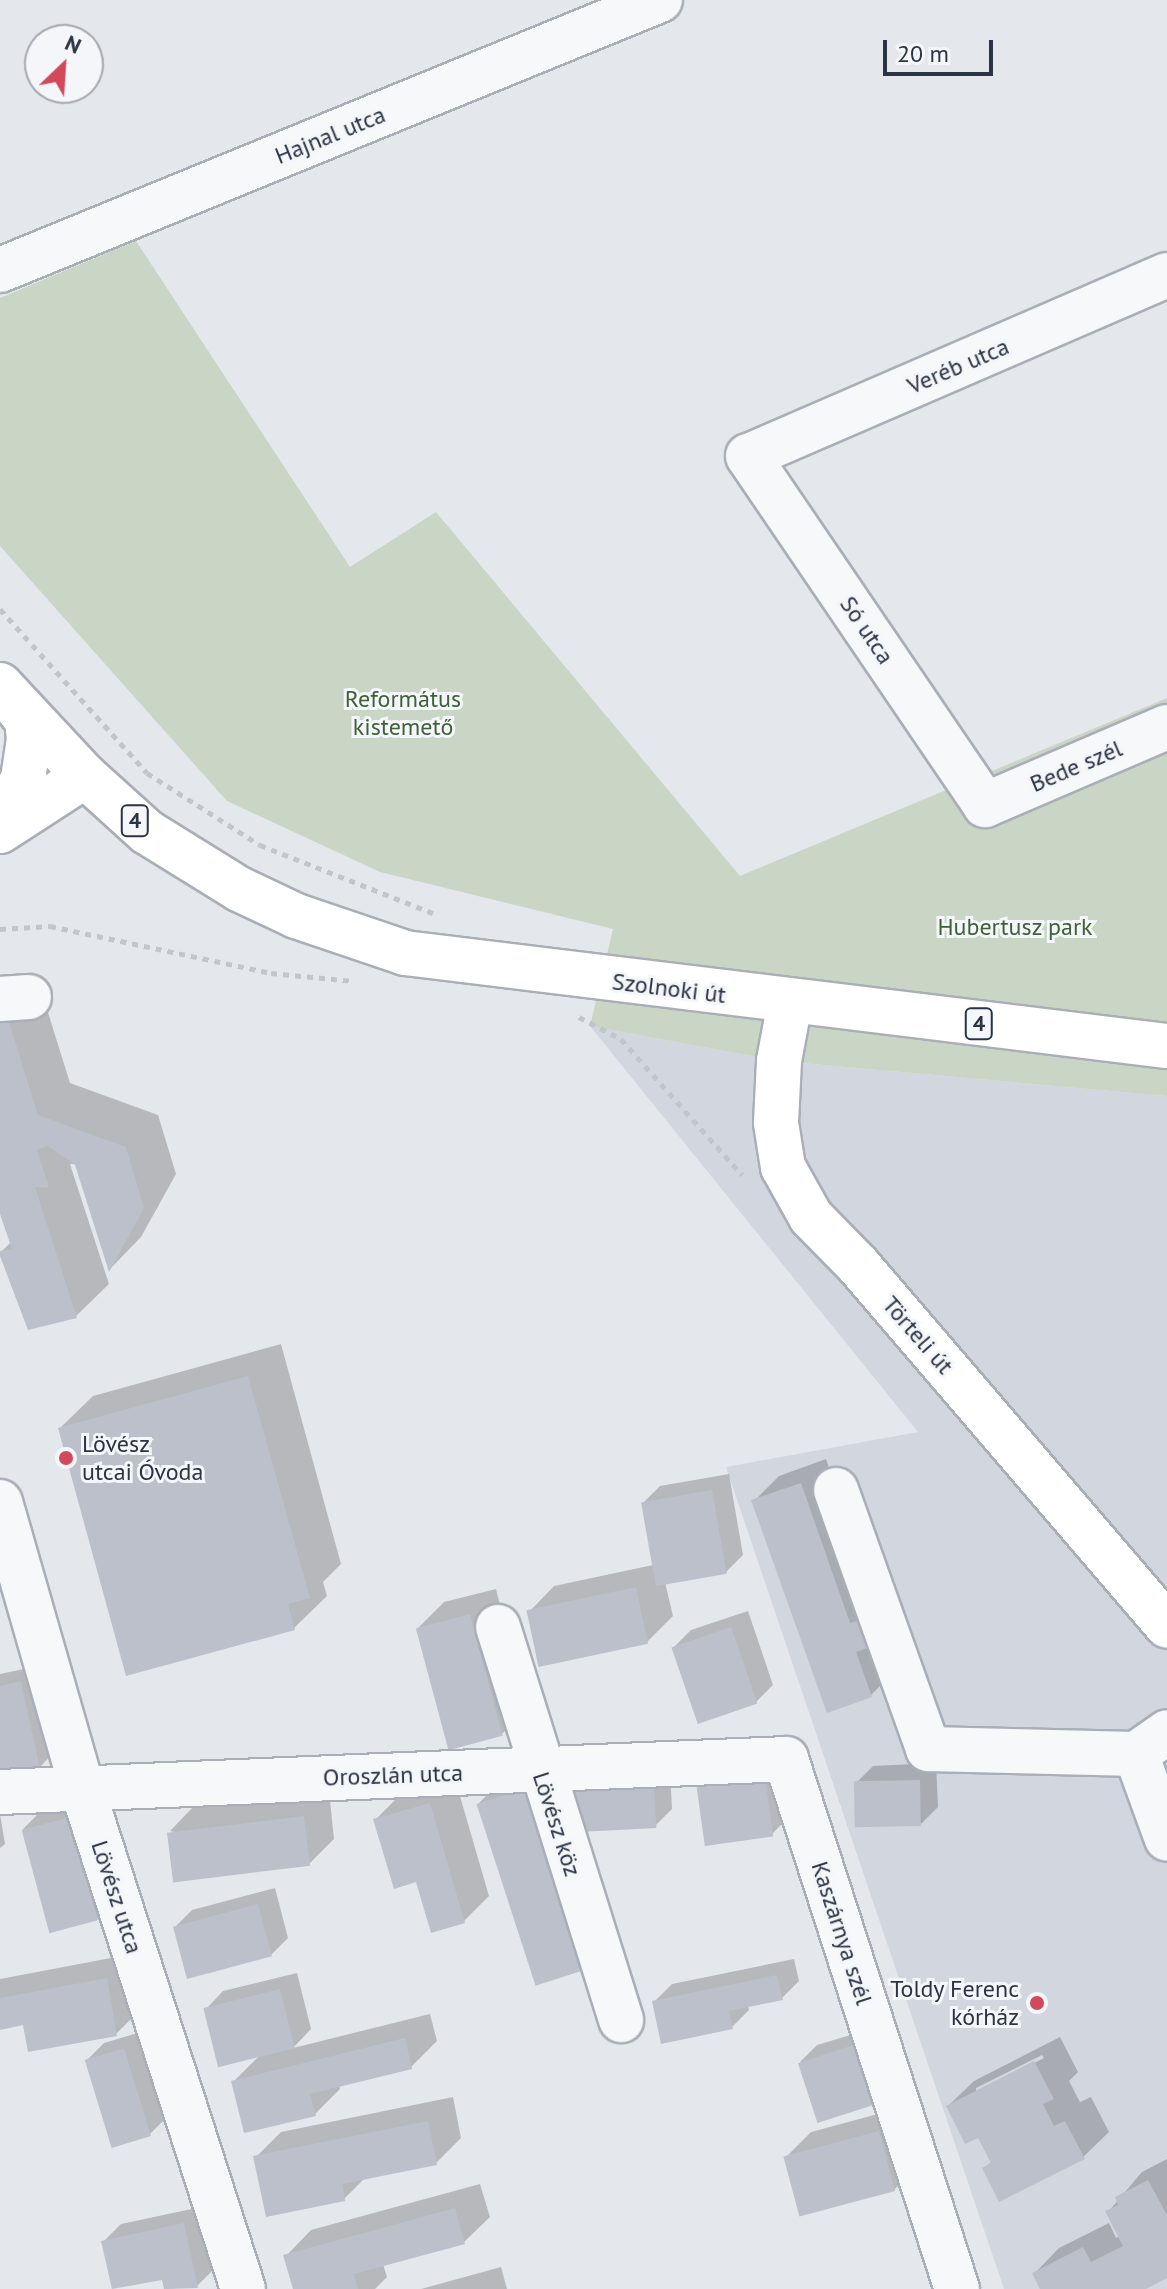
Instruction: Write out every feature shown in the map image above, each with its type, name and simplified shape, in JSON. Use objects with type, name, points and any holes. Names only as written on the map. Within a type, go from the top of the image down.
[{"type":"main road","name":"4","points":[[1,686],[85,776]]},
{"type":"main road","points":[[0,821],[23,779],[29,739],[27,720],[1,686]]},
{"type":"main road","points":[[0,831],[85,776]]},
{"type":"main road","name":"Szolnoki út","points":[[85,776],[147,832],[190,860],[296,916],[405,953],[1167,1046]]},
{"type":"main road","name":"Törteli út","points":[[790,1002],[779,1061],[776,1123],[783,1167],[811,1217],[858,1265],[1167,1626]]},
{"type":"street","name":"Hajnal utca","points":[[0,270],[660,0]]},
{"type":"street","name":"Veréb utca","points":[[748,456],[1167,275]]},
{"type":"street","name":"Só utca","points":[[748,456],[985,805]]},
{"type":"street","name":"Bede szél","points":[[985,805],[1167,727]]},
{"type":"street","points":[[836,1490],[928,1749],[1152,1743],[1167,1839]]},
{"type":"street","name":"Lövész utca","points":[[0,1502],[82,1788],[243,2289]]},
{"type":"street","name":"Lövész köz","points":[[498,1627],[539,1769],[621,2020]]},
{"type":"street","name":"Oroszlán utca","points":[[0,1792],[786,1759]]},
{"type":"street","name":"Kaszárnya szél","points":[[786,1759],[957,2289]]},
{"type":"path","points":[[0,609],[147,773],[260,845],[441,916]]},
{"type":"path","points":[[0,929],[50,926],[271,973],[357,981]]},
{"type":"shaded area","points":[[590,1026],[779,1061],[1167,1096],[1167,2289],[1004,2289],[726,1467],[918,1432]]},
{"type":"green space","name":"Református kistemető","points":[[136,241],[350,567],[436,512],[740,876],[1167,698],[1167,1096],[779,1061],[590,1026],[613,929],[380,872],[227,801],[0,546],[0,298]]},
{"type":"building","points":[[9,1022],[38,1115],[126,1147],[144,1208],[109,1272],[75,1165],[48,1146],[37,1150],[49,1188],[35,1187],[77,1318],[28,1330],[0,1256],[0,1251],[12,1249],[0,1214],[0,1023]]},
{"type":"building","points":[[248,1376],[310,1598],[288,1604],[295,1630],[126,1676],[58,1428]]},
{"type":"building","points":[[801,1483],[850,1623],[857,1621],[867,1648],[856,1652],[872,1697],[827,1713],[751,1500]]},
{"type":"building","points":[[712,1490],[727,1574],[656,1586],[641,1503]]},
{"type":"building","points":[[636,1587],[648,1644],[539,1667],[526,1610]]},
{"type":"building","points":[[470,1614],[503,1736],[449,1750],[416,1628]]},
{"type":"building","points":[[731,1627],[757,1704],[698,1724],[671,1648]]},
{"type":"building","points":[[21,1681],[40,1769],[0,1778],[0,1686]]},
{"type":"building","points":[[765,1778],[773,1836],[705,1846],[697,1788]]},
{"type":"building","points":[[920,1780],[921,1826],[855,1827],[854,1781]]},
{"type":"building","points":[[654,1784],[656,1828],[574,1832],[572,1788]]},
{"type":"building","points":[[526,1788],[585,1970],[536,1986],[477,1804]]},
{"type":"building","points":[[430,1803],[465,1923],[431,1933],[416,1882],[394,1889],[373,1819]]},
{"type":"building","points":[[304,1816],[310,1866],[173,1882],[167,1833]]},
{"type":"building","points":[[70,1817],[98,1920],[49,1933],[22,1830]]},
{"type":"building","points":[[258,1904],[272,1956],[187,1979],[173,1927]]},
{"type":"building","points":[[777,1975],[783,2000],[729,2011],[733,2029],[661,2044],[652,2001]]},
{"type":"building","points":[[107,1978],[117,2036],[28,2052],[23,2025],[0,2030],[0,1998]]},
{"type":"building","points":[[280,1989],[295,2048],[218,2067],[203,2008]]},
{"type":"building","points":[[405,2038],[412,2069],[310,2094],[316,2116],[244,2133],[231,2081]]},
{"type":"building","points":[[857,2044],[876,2104],[818,2123],[798,2063]]},
{"type":"building","points":[[124,2048],[151,2136],[112,2148],[85,2060]]},
{"type":"building","points":[[1034,2061],[1054,2099],[1043,2104],[1054,2126],[1065,2121],[1085,2159],[999,2202],[982,2168],[991,2163],[978,2138],[965,2144],[946,2106]]},
{"type":"building","points":[[428,2121],[437,2165],[342,2184],[345,2201],[266,2217],[253,2156]]},
{"type":"building","points":[[879,2131],[895,2191],[799,2217],[783,2157]]},
{"type":"building","points":[[1148,2180],[1167,2215],[1167,2278],[1146,2289],[1040,2289],[1032,2273],[1083,2247],[1091,2262],[1123,2246],[1105,2211],[1118,2205],[1115,2197]]},
{"type":"building","points":[[455,2208],[465,2244],[354,2274],[358,2289],[293,2289],[283,2255]]},
{"type":"building","points":[[184,2223],[198,2288],[164,2289],[162,2280],[112,2289],[101,2241]]},
{"type":"place","name":"Lövész utcai Óvoda","points":[[66,1458]]},
{"type":"place","name":"Toldy Ferenc kórház","points":[[1037,2003]]},
{"type":"park label","name":"Hubertusz park","points":[[1015,927]]}]
